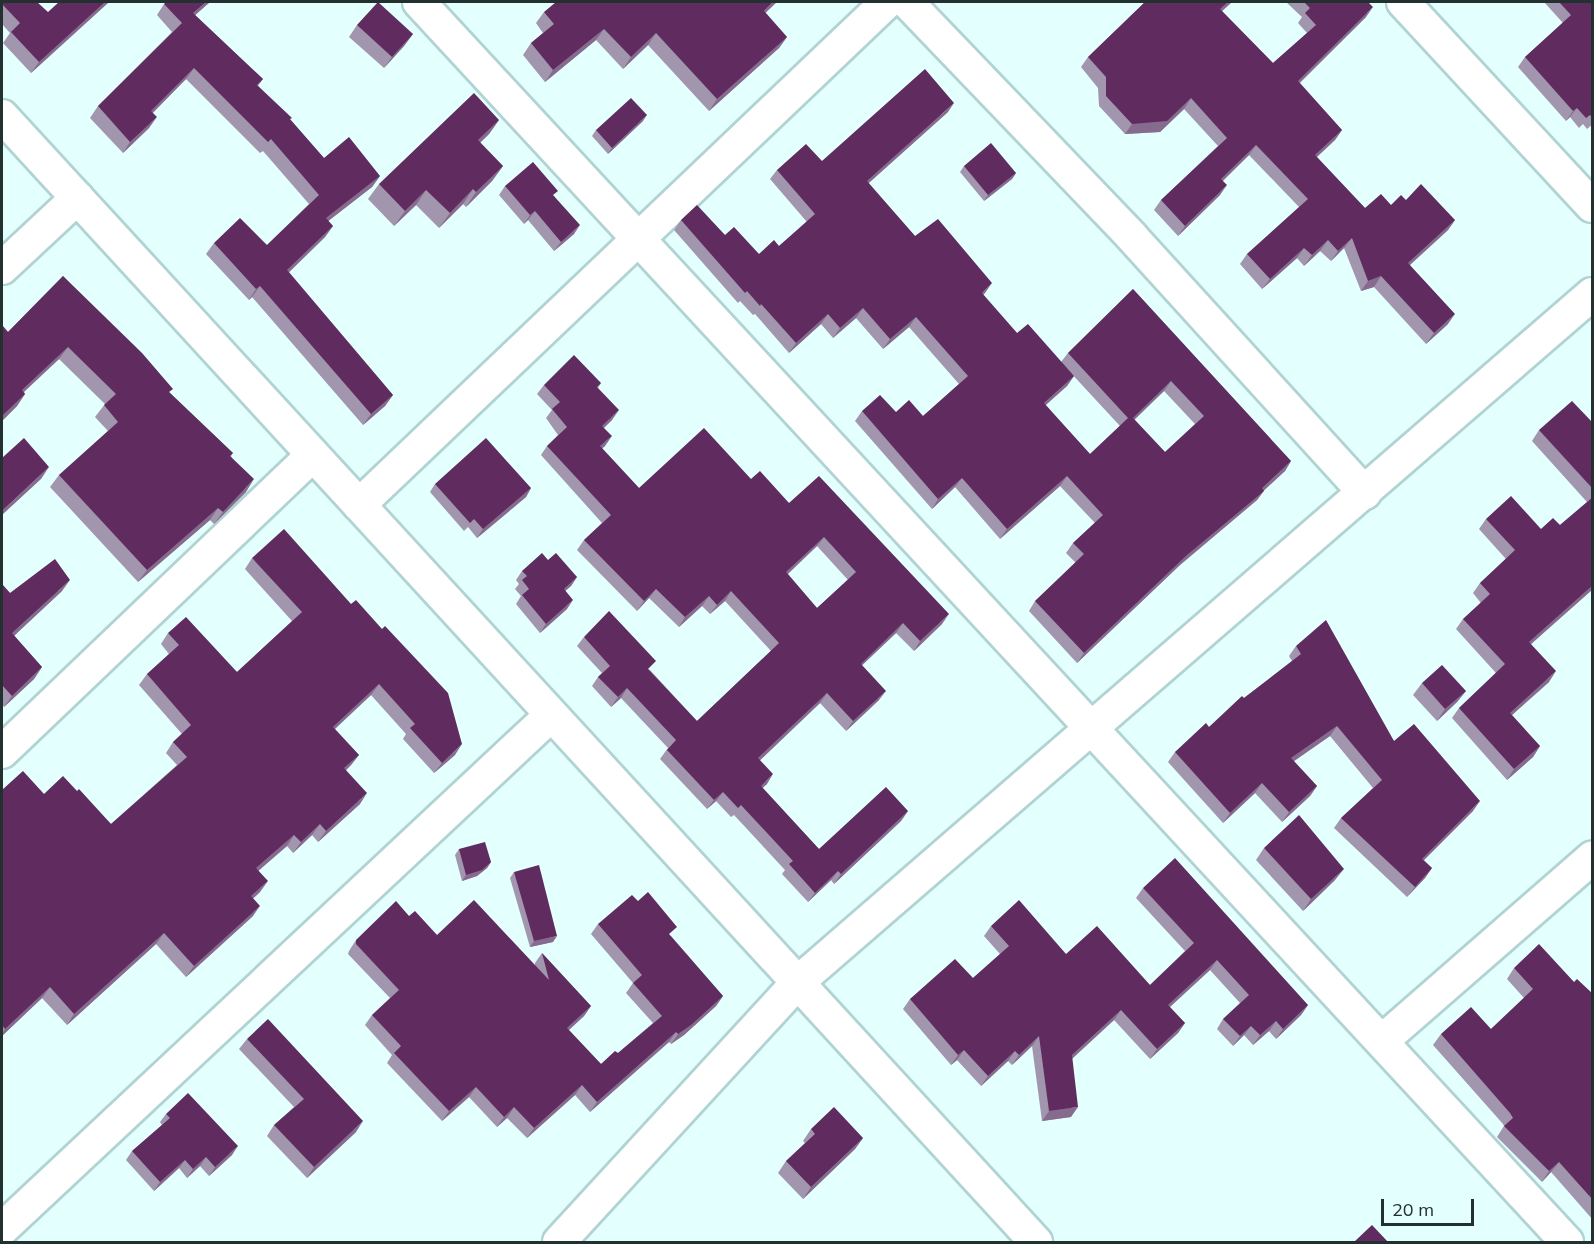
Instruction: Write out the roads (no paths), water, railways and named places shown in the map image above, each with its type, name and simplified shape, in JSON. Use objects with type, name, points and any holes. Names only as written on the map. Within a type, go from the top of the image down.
[{"type":"street","points":[[419,2],[875,493],[1090,730],[1567,1242]]},
{"type":"street","points":[[359,505],[636,238],[887,2]]},
{"type":"street","points":[[908,2],[1132,237],[1365,493]]},
{"type":"street","points":[[1403,2],[1593,206]]},
{"type":"street","points":[[2,116],[1036,1242]]},
{"type":"street","points":[[2,268],[77,198]]},
{"type":"street","points":[[559,1242],[797,983],[1593,294]]},
{"type":"street","points":[[2,753],[313,455]]},
{"type":"street","points":[[6,1231],[267,977],[551,715]]},
{"type":"street","points":[[1382,1041],[1593,858]]}]
